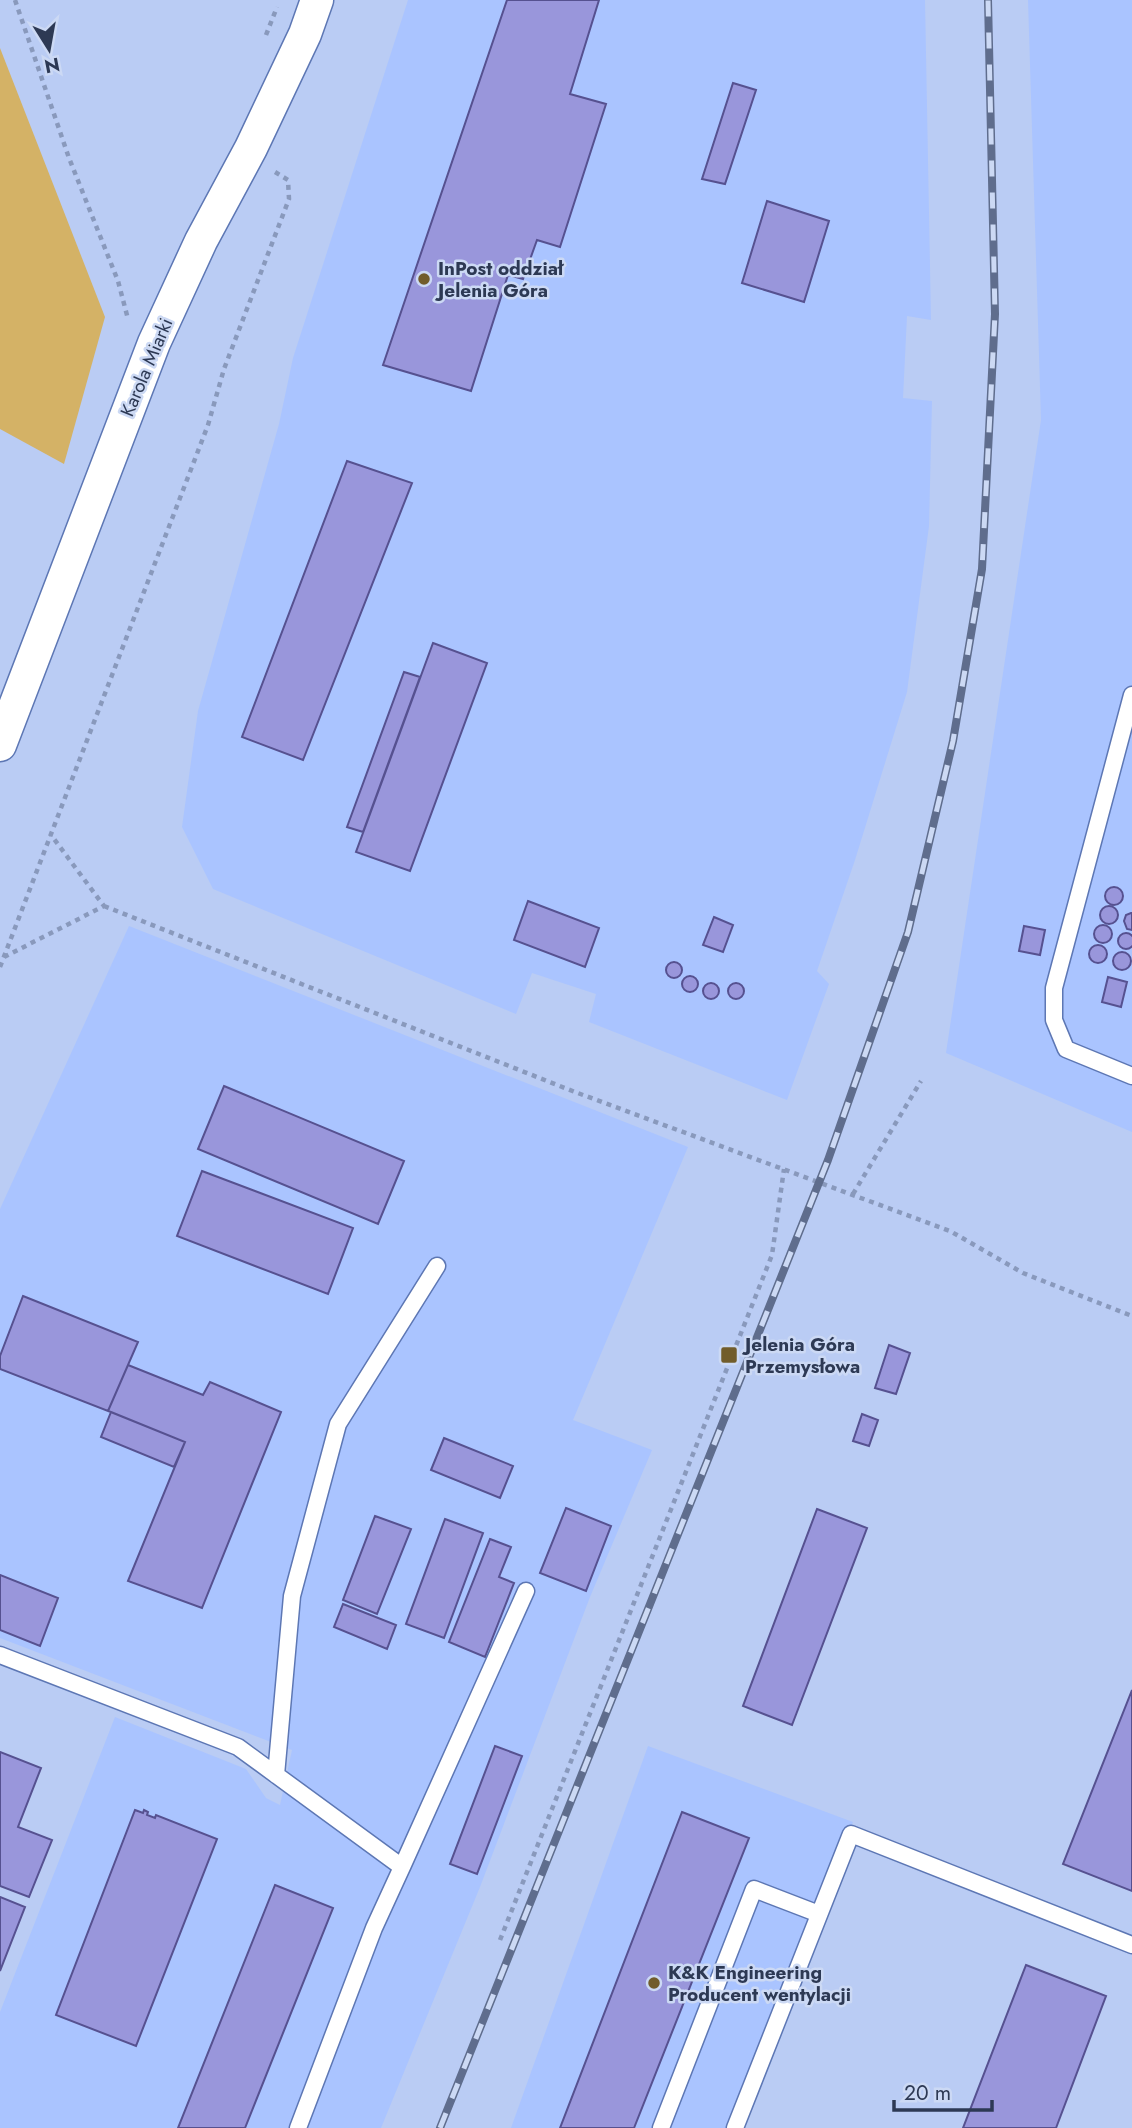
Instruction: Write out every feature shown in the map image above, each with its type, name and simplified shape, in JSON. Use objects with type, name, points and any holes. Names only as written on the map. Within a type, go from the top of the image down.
[{"type":"street","name":"Karola Miarki","points":[[0,745],[154,343],[201,240],[261,126],[317,0]]},
{"type":"lane","points":[[1132,695],[1054,988],[1054,1020],[1066,1049],[1132,1076]]},
{"type":"lane","points":[[276,1775],[292,1597],[338,1424],[437,1266]]},
{"type":"lane","points":[[298,2128],[374,1928],[526,1591]]},
{"type":"lane","points":[[0,1654],[238,1747],[402,1867]]},
{"type":"lane","points":[[735,2128],[851,1834],[1132,1945]]},
{"type":"lane","points":[[661,2128],[754,1889],[819,1914]]},
{"type":"path","points":[[15,0],[69,158],[118,281],[129,319],[154,343]]},
{"type":"path","points":[[0,967],[208,425],[224,369],[289,199],[288,180],[267,169]]},
{"type":"path","points":[[51,835],[104,906],[562,1087],[950,1231],[1023,1273],[1132,1316]]},
{"type":"path","points":[[4,957],[104,906]]},
{"type":"path","points":[[853,1194],[921,1081]]},
{"type":"path","points":[[500,1940],[772,1255],[784,1169]]},
{"type":"shaded area","points":[[408,0],[925,0],[931,320],[907,316],[903,398],[932,401],[929,526],[907,692],[817,971],[829,984],[787,1100],[589,1022],[596,994],[532,973],[516,1014],[213,889],[182,827],[198,711],[279,424],[293,358]]},
{"type":"shaded area","points":[[1028,0],[1132,0],[1132,1132],[946,1053],[1041,420]]},
{"type":"shaded area","points":[[0,48],[105,317],[64,464],[0,429]]},
{"type":"shaded area","points":[[129,926],[688,1147],[573,1420],[652,1450],[590,1597],[480,1887],[381,2128],[0,2128],[0,2012],[115,1717],[246,1769],[266,1798],[280,1805],[292,1750],[0,1638],[0,1209]]},
{"type":"shaded area","points":[[648,1746],[853,1822],[733,2128],[511,2128]]},
{"type":"building","points":[[507,0],[599,0],[570,94],[606,104],[560,247],[537,240],[523,279],[508,275],[471,391],[383,365]]},
{"type":"building","points":[[733,83],[756,90],[725,184],[702,179]]},
{"type":"building","points":[[767,201],[829,221],[804,302],[742,283]]},
{"type":"building","points":[[347,461],[412,483],[303,760],[242,737]]},
{"type":"building","points":[[433,643],[487,663],[410,871],[356,852]]},
{"type":"building","points":[[404,672],[420,677],[363,832],[347,827]]},
{"type":"building","points":[[1114,887],[1120,890],[1123,896],[1120,902],[1114,905],[1108,902],[1105,896],[1108,890]]},
{"type":"building","points":[[528,901],[599,928],[585,967],[514,940]]},
{"type":"building","points":[[1109,906],[1115,909],[1118,915],[1115,921],[1109,924],[1103,921],[1100,915],[1103,909]]},
{"type":"building","points":[[1132,913],[1132,930],[1127,929],[1124,921],[1126,915]]},
{"type":"building","points":[[714,917],[733,925],[723,952],[703,945]]},
{"type":"building","points":[[1103,925],[1109,928],[1112,934],[1109,940],[1103,943],[1097,940],[1094,934],[1097,928]]},
{"type":"building","points":[[1024,926],[1045,930],[1040,955],[1019,951]]},
{"type":"building","points":[[1123,933],[1129,933],[1134,941],[1132,947],[1123,949],[1118,944],[1118,938]]},
{"type":"building","points":[[1098,945],[1104,948],[1107,954],[1104,960],[1098,963],[1092,960],[1089,954],[1092,948]]},
{"type":"building","points":[[1122,952],[1128,955],[1131,961],[1128,967],[1122,970],[1116,967],[1113,961],[1116,955]]},
{"type":"building","points":[[674,962],[682,970],[674,978],[666,970]]},
{"type":"building","points":[[690,976],[698,984],[690,992],[682,984]]},
{"type":"building","points":[[1108,977],[1127,982],[1121,1007],[1102,1002]]},
{"type":"building","points":[[711,983],[719,991],[711,999],[703,991]]},
{"type":"building","points":[[736,983],[744,991],[736,999],[728,991]]},
{"type":"building","points":[[224,1086],[404,1161],[378,1224],[198,1149]]},
{"type":"building","points":[[202,1171],[353,1228],[328,1294],[177,1236]]},
{"type":"building","points":[[23,1296],[138,1342],[108,1411],[0,1369],[0,1356]]},
{"type":"building","points":[[889,1345],[910,1353],[896,1394],[875,1388]]},
{"type":"building","points":[[128,1365],[203,1395],[210,1382],[281,1412],[202,1608],[128,1581],[185,1442],[108,1411]]},
{"type":"building","points":[[111,1412],[185,1442],[174,1467],[101,1437]]},
{"type":"building","points":[[862,1414],[878,1420],[869,1446],[853,1441]]},
{"type":"building","points":[[444,1438],[513,1466],[500,1498],[431,1470]]},
{"type":"building","points":[[566,1508],[611,1526],[586,1591],[540,1573]]},
{"type":"building","points":[[817,1509],[867,1528],[792,1725],[743,1706]]},
{"type":"building","points":[[375,1516],[411,1529],[377,1614],[343,1600]]},
{"type":"building","points":[[445,1519],[483,1533],[444,1638],[406,1624]]},
{"type":"building","points":[[490,1539],[511,1547],[499,1577],[514,1583],[485,1657],[449,1642]]},
{"type":"building","points":[[0,1575],[58,1598],[40,1646],[0,1630]]},
{"type":"building","points":[[343,1604],[396,1625],[387,1649],[334,1627]]},
{"type":"building","points":[[1132,1690],[1132,1891],[1063,1864]]},
{"type":"building","points":[[495,1746],[522,1756],[477,1874],[450,1864]]},
{"type":"building","points":[[0,1752],[41,1768],[18,1827],[52,1840],[29,1897],[0,1886]]},
{"type":"building","points":[[135,1810],[143,1813],[144,1810],[148,1812],[147,1815],[155,1818],[156,1815],[217,1839],[136,2046],[56,2015]]},
{"type":"building","name":"K&K Engineering Producent wentylacji","points":[[682,1812],[749,1838],[634,2128],[560,2128]]},
{"type":"building","points":[[275,1885],[333,1908],[245,2128],[178,2128]]},
{"type":"building","points":[[0,1897],[25,1907],[0,1971]]},
{"type":"building","points":[[1026,1965],[1106,1996],[1056,2128],[963,2128]]},
{"type":"railway","points":[[440,2128],[828,1160],[908,932],[953,741],[982,569],[995,314],[988,0]]},
{"type":"place","name":"InPost oddział Jelenia Góra","points":[[424,279]]},
{"type":"place","name":"Jelenia Góra Przemysłowa","points":[[729,1355]]},
{"type":"place","name":"K&K Engineering Producent wentylacji","points":[[654,1983]]}]
